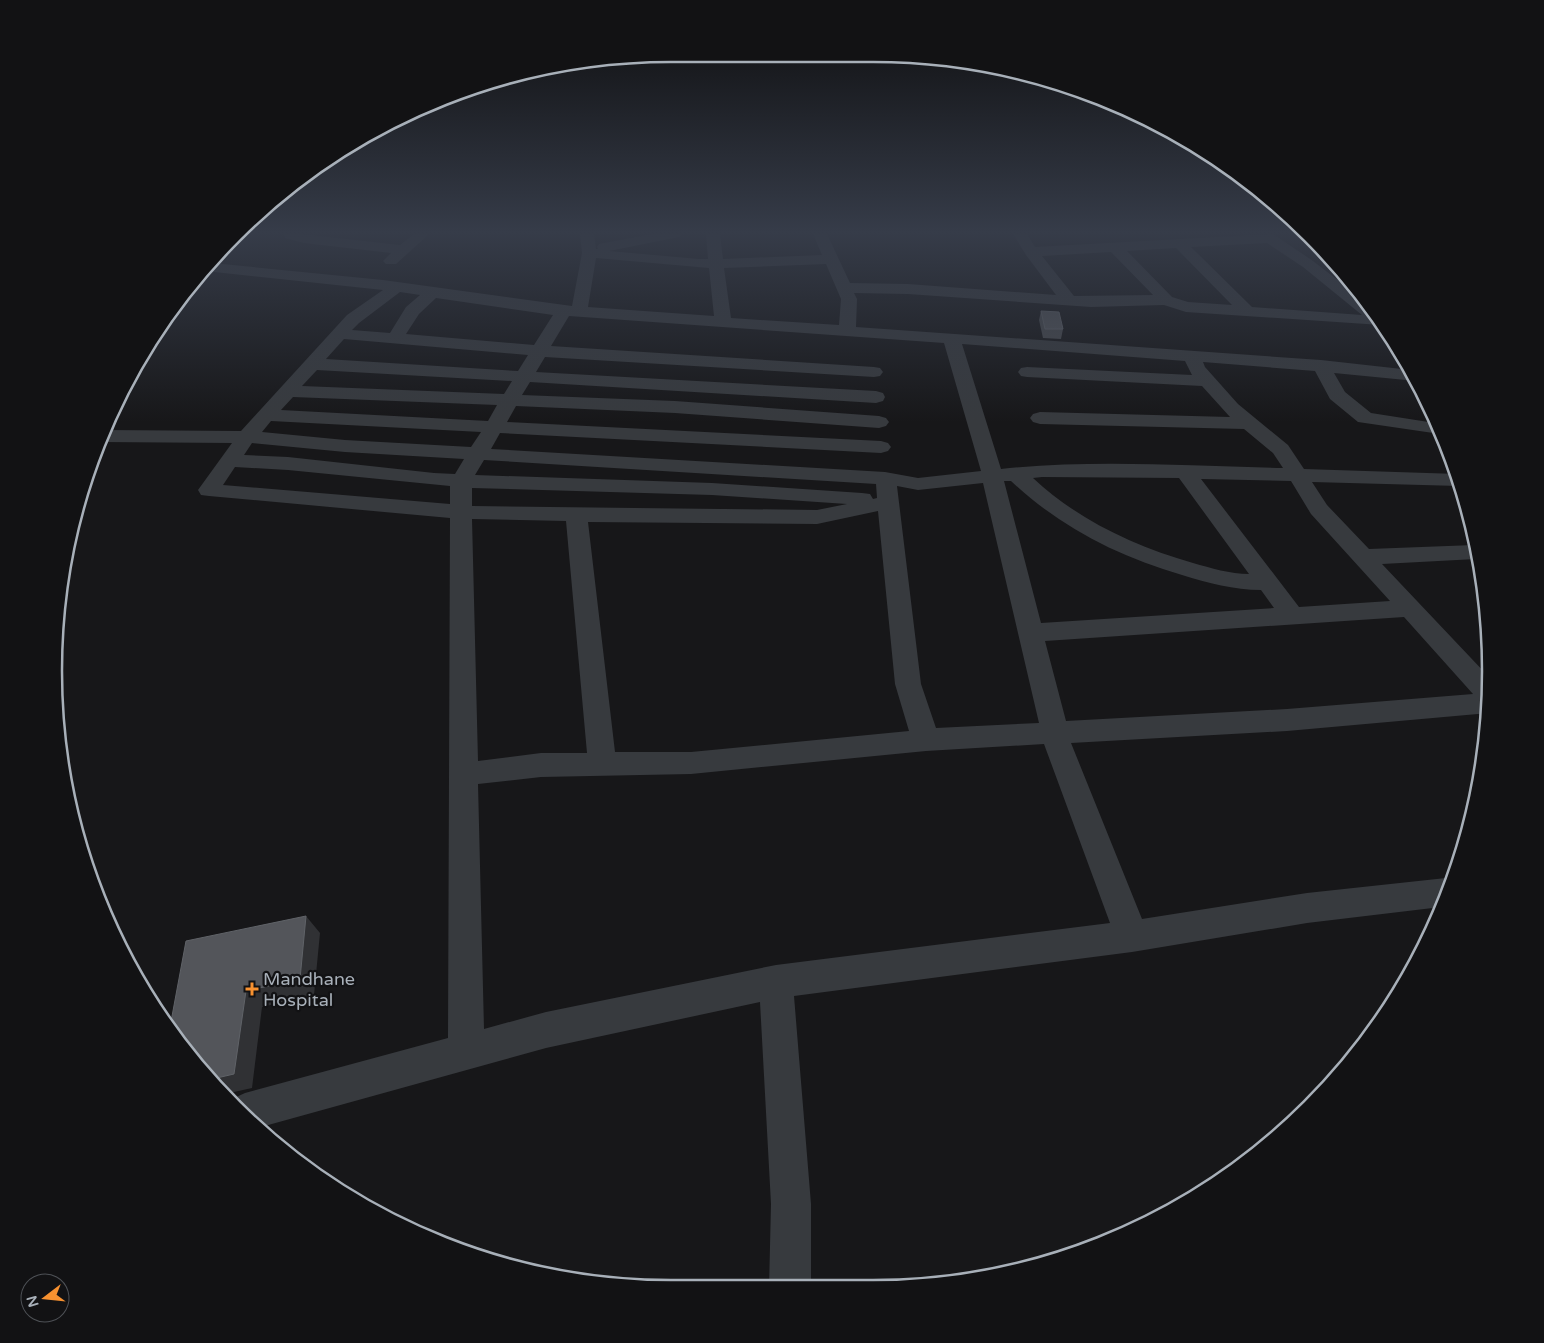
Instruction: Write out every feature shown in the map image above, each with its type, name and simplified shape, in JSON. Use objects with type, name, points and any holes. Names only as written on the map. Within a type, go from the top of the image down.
[{"type":"street","points":[[384,297],[353,319],[246,437],[209,490],[461,512],[576,515],[817,516],[888,502]]},
{"type":"street","points":[[395,339],[412,311],[428,297]]},
{"type":"street","points":[[467,297],[571,311],[723,322],[747,344],[874,372]]},
{"type":"street","points":[[466,1052],[461,481],[539,351],[571,311],[575,297]]},
{"type":"street","points":[[721,297],[723,322]]},
{"type":"street","points":[[847,331],[848,297]]},
{"type":"street","points":[[1020,297],[1091,302],[1166,300],[1186,307],[1371,321]]},
{"type":"street","points":[[1066,297],[1069,300]]},
{"type":"street","points":[[1163,297],[1166,300]]},
{"type":"street","points":[[1233,297],[1248,312]]},
{"type":"street","points":[[340,334],[539,351],[747,344],[847,331],[1321,365],[1404,375]]},
{"type":"street","points":[[870,332],[908,684],[926,740]]},
{"type":"street","points":[[951,338],[1005,476],[1030,633],[1059,750],[1132,936]]},
{"type":"street","points":[[1191,356],[1197,369],[1231,408],[1280,450],[1319,509],[1481,686]]},
{"type":"street","points":[[312,364],[876,397]]},
{"type":"street","points":[[1321,365],[1337,395],[1365,418],[1430,428]]},
{"type":"street","points":[[1027,372],[1208,381]]},
{"type":"street","points":[[288,391],[675,407],[879,422]]},
{"type":"street","points":[[267,414],[881,447]]},
{"type":"street","points":[[1040,418],[1249,423]]},
{"type":"street","points":[[110,436],[246,437],[345,446],[885,478],[918,484],[1042,472],[1184,472],[1450,480]]},
{"type":"street","points":[[230,461],[270,461],[461,481],[788,492],[888,502]]},
{"type":"street","points":[[1184,472],[1292,615]]},
{"type":"street","points":[[1005,476],[1097,534],[1156,559],[1231,580],[1268,582]]},
{"type":"street","points":[[576,515],[602,764]]},
{"type":"street","points":[[1363,557],[1470,552]]},
{"type":"street","points":[[1030,633],[1410,608]]},
{"type":"street","points":[[464,774],[541,765],[691,763],[926,740],[1287,720],[1480,704]]},
{"type":"street","points":[[250,1111],[546,1030],[776,982],[1132,936],[1307,908],[1440,893]]},
{"type":"street","points":[[776,982],[791,1204],[790,1280]]},
{"type":"building","points":[[1041,311],[1059,312],[1063,329],[1045,329]]},
{"type":"building","points":[[306,916],[300,979],[246,991],[234,1074],[218,1078],[171,1019],[186,941]]},
{"type":"place","name":"Mandhane Hospital","points":[[252,989]]}]
